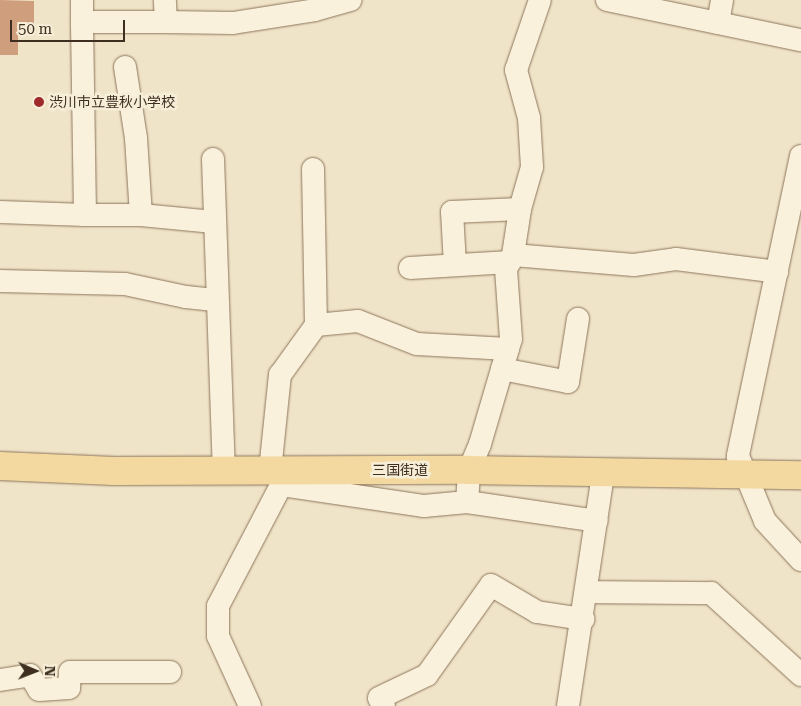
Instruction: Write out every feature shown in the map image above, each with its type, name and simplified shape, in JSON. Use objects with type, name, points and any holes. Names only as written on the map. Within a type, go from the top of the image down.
[{"type":"main road","name":"三国街道","points":[[0,466],[114,471],[224,471],[280,475],[469,470],[603,474],[801,475]]},
{"type":"street","points":[[82,0],[85,215]]},
{"type":"street","points":[[82,22],[165,11],[233,23],[315,10],[351,0]]},
{"type":"street","points":[[467,502],[469,470],[480,444],[511,339],[506,269],[512,258],[520,209],[532,167],[529,118],[516,70],[540,0]]},
{"type":"street","points":[[606,0],[801,40]]},
{"type":"street","points":[[718,23],[722,0]]},
{"type":"street","points":[[125,67],[136,138],[142,215]]},
{"type":"street","points":[[801,156],[738,456],[744,476],[765,521],[801,560]]},
{"type":"street","points":[[214,159],[214,222],[224,471]]},
{"type":"street","points":[[250,706],[218,636],[218,606],[280,475],[280,375],[316,325],[313,169]]},
{"type":"street","points":[[455,265],[452,212],[520,209]]},
{"type":"street","points":[[0,212],[142,215],[214,222]]},
{"type":"street","points":[[410,268],[512,258],[634,265],[676,259],[777,272]]},
{"type":"street","points":[[0,281],[125,284],[186,298],[217,300]]},
{"type":"street","points":[[316,325],[358,321],[417,344],[505,359],[568,382],[578,319]]},
{"type":"street","points":[[568,706],[587,592],[603,474]]},
{"type":"street","points":[[280,475],[424,506],[467,502],[597,521]]},
{"type":"street","points":[[384,706],[379,698],[427,675],[491,585],[537,612],[582,619]]},
{"type":"street","points":[[587,592],[711,593],[801,675]]},
{"type":"street","points":[[0,680],[30,675],[39,690],[69,688],[70,672],[170,672]]},
{"type":"building","points":[[0,0],[34,1],[34,31],[18,30],[18,55],[0,55]]},
{"type":"place","name":"渋川市立豊秋小学校","points":[[39,102]]}]
